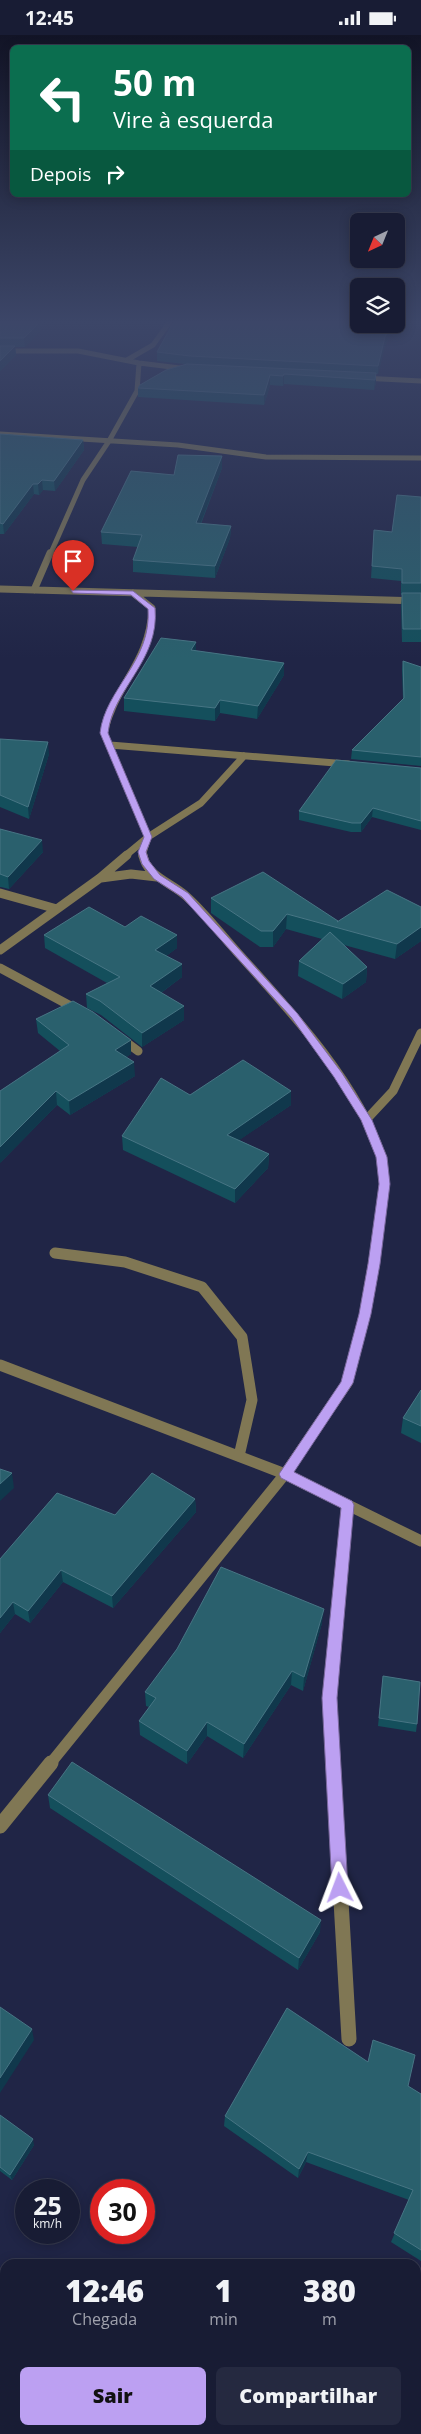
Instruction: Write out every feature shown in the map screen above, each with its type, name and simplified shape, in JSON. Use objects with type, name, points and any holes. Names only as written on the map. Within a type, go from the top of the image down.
[{"type":"street","points":[[15,435],[178,445],[266,457],[421,458]]},
{"type":"street","points":[[34,590],[83,480],[112,435]]},
{"type":"street","points":[[0,589],[421,601]]},
{"type":"street","points":[[0,1826],[285,1474],[347,1383],[365,1314],[374,1264],[384,1184],[381,1157],[366,1120],[338,1075],[294,1015],[185,895],[157,877],[142,857],[148,837],[104,733],[106,718],[140,662],[153,624],[152,608],[133,593]]},
{"type":"street","points":[[152,608],[170,594]]},
{"type":"street","points":[[110,745],[359,765]]},
{"type":"street","points":[[0,950],[100,879],[148,837],[201,803],[244,756]]},
{"type":"street","points":[[100,879],[131,874],[157,877]]},
{"type":"street","points":[[0,893],[57,909]]},
{"type":"street","points":[[0,968],[89,1016]]},
{"type":"street","points":[[111,1031],[138,1051]]},
{"type":"street","points":[[366,1120],[384,1106],[397,1088],[421,1033]]},
{"type":"street","points":[[55,1253],[125,1262],[202,1287],[242,1337],[252,1401],[239,1456]]},
{"type":"street","points":[[0,1365],[285,1474],[421,1541]]},
{"type":"street","points":[[348,1505],[329,1698],[349,2039]]},
{"type":"building","points":[[0,435],[83,440],[54,481],[42,480],[38,484],[33,484],[3,524],[0,523]]},
{"type":"building","points":[[178,455],[222,456],[196,523],[231,526],[215,566],[133,560],[142,535],[101,532],[131,471],[174,475]]},
{"type":"building","points":[[397,495],[421,497],[421,583],[402,583],[402,569],[372,566],[374,530],[392,532]]},
{"type":"building","points":[[402,593],[421,593],[421,629],[403,629]]},
{"type":"building","points":[[161,638],[196,642],[191,650],[284,663],[258,706],[220,700],[215,708],[124,698]]},
{"type":"building","points":[[403,661],[421,667],[421,757],[352,750],[404,698]]},
{"type":"building","points":[[0,739],[48,742],[28,807],[0,795]]},
{"type":"building","points":[[336,760],[421,768],[421,821],[373,808],[361,823],[352,823],[299,811]]},
{"type":"building","points":[[0,829],[42,840],[8,877],[0,874]]},
{"type":"building","points":[[263,872],[337,922],[387,890],[421,907],[421,927],[397,944],[287,914],[273,931],[261,931],[211,898]]},
{"type":"building","points":[[89,907],[125,927],[141,916],[177,935],[155,950],[182,964],[150,986],[184,1006],[142,1033],[100,1001],[86,994],[120,977],[44,935]]},
{"type":"building","points":[[330,932],[367,967],[343,984],[299,961]]},
{"type":"building","points":[[73,1001],[93,1012],[131,1040],[115,1050],[134,1062],[69,1101],[56,1091],[0,1147],[0,1091],[69,1045],[36,1019]]},
{"type":"building","points":[[243,1060],[291,1091],[227,1135],[269,1154],[235,1189],[122,1136],[161,1078],[190,1095]]},
{"type":"building","points":[[421,1390],[421,1426],[403,1418]]},
{"type":"building","points":[[0,1469],[12,1473],[0,1484]]},
{"type":"building","points":[[152,1473],[195,1499],[112,1596],[61,1570],[28,1611],[13,1602],[0,1618],[0,1559],[57,1493],[115,1515]]},
{"type":"building","points":[[221,1567],[324,1609],[304,1677],[292,1671],[244,1744],[207,1722],[187,1751],[139,1721],[156,1698],[145,1692],[177,1649]]},
{"type":"building","points":[[383,1676],[420,1682],[417,1724],[379,1718]]},
{"type":"building","points":[[72,1762],[321,1920],[299,1958],[48,1795]]},
{"type":"building","points":[[0,2007],[32,2029],[0,2078]]},
{"type":"building","points":[[287,2008],[368,2062],[373,2040],[415,2055],[408,2086],[421,2094],[421,2250],[394,2233],[413,2190],[308,2152],[299,2169],[225,2116]]},
{"type":"building","points":[[0,2115],[33,2139],[10,2175],[0,2167]]},
{"type":"route","points":[[73,591],[133,593],[152,608],[153,624],[147,644],[140,662],[106,718],[104,733],[135,802],[148,837],[142,857],[157,877],[185,895],[294,1015],[338,1075],[366,1120],[381,1157],[384,1184],[374,1264],[365,1314],[347,1383],[285,1474],[348,1505],[329,1698],[340,1888]]}]
